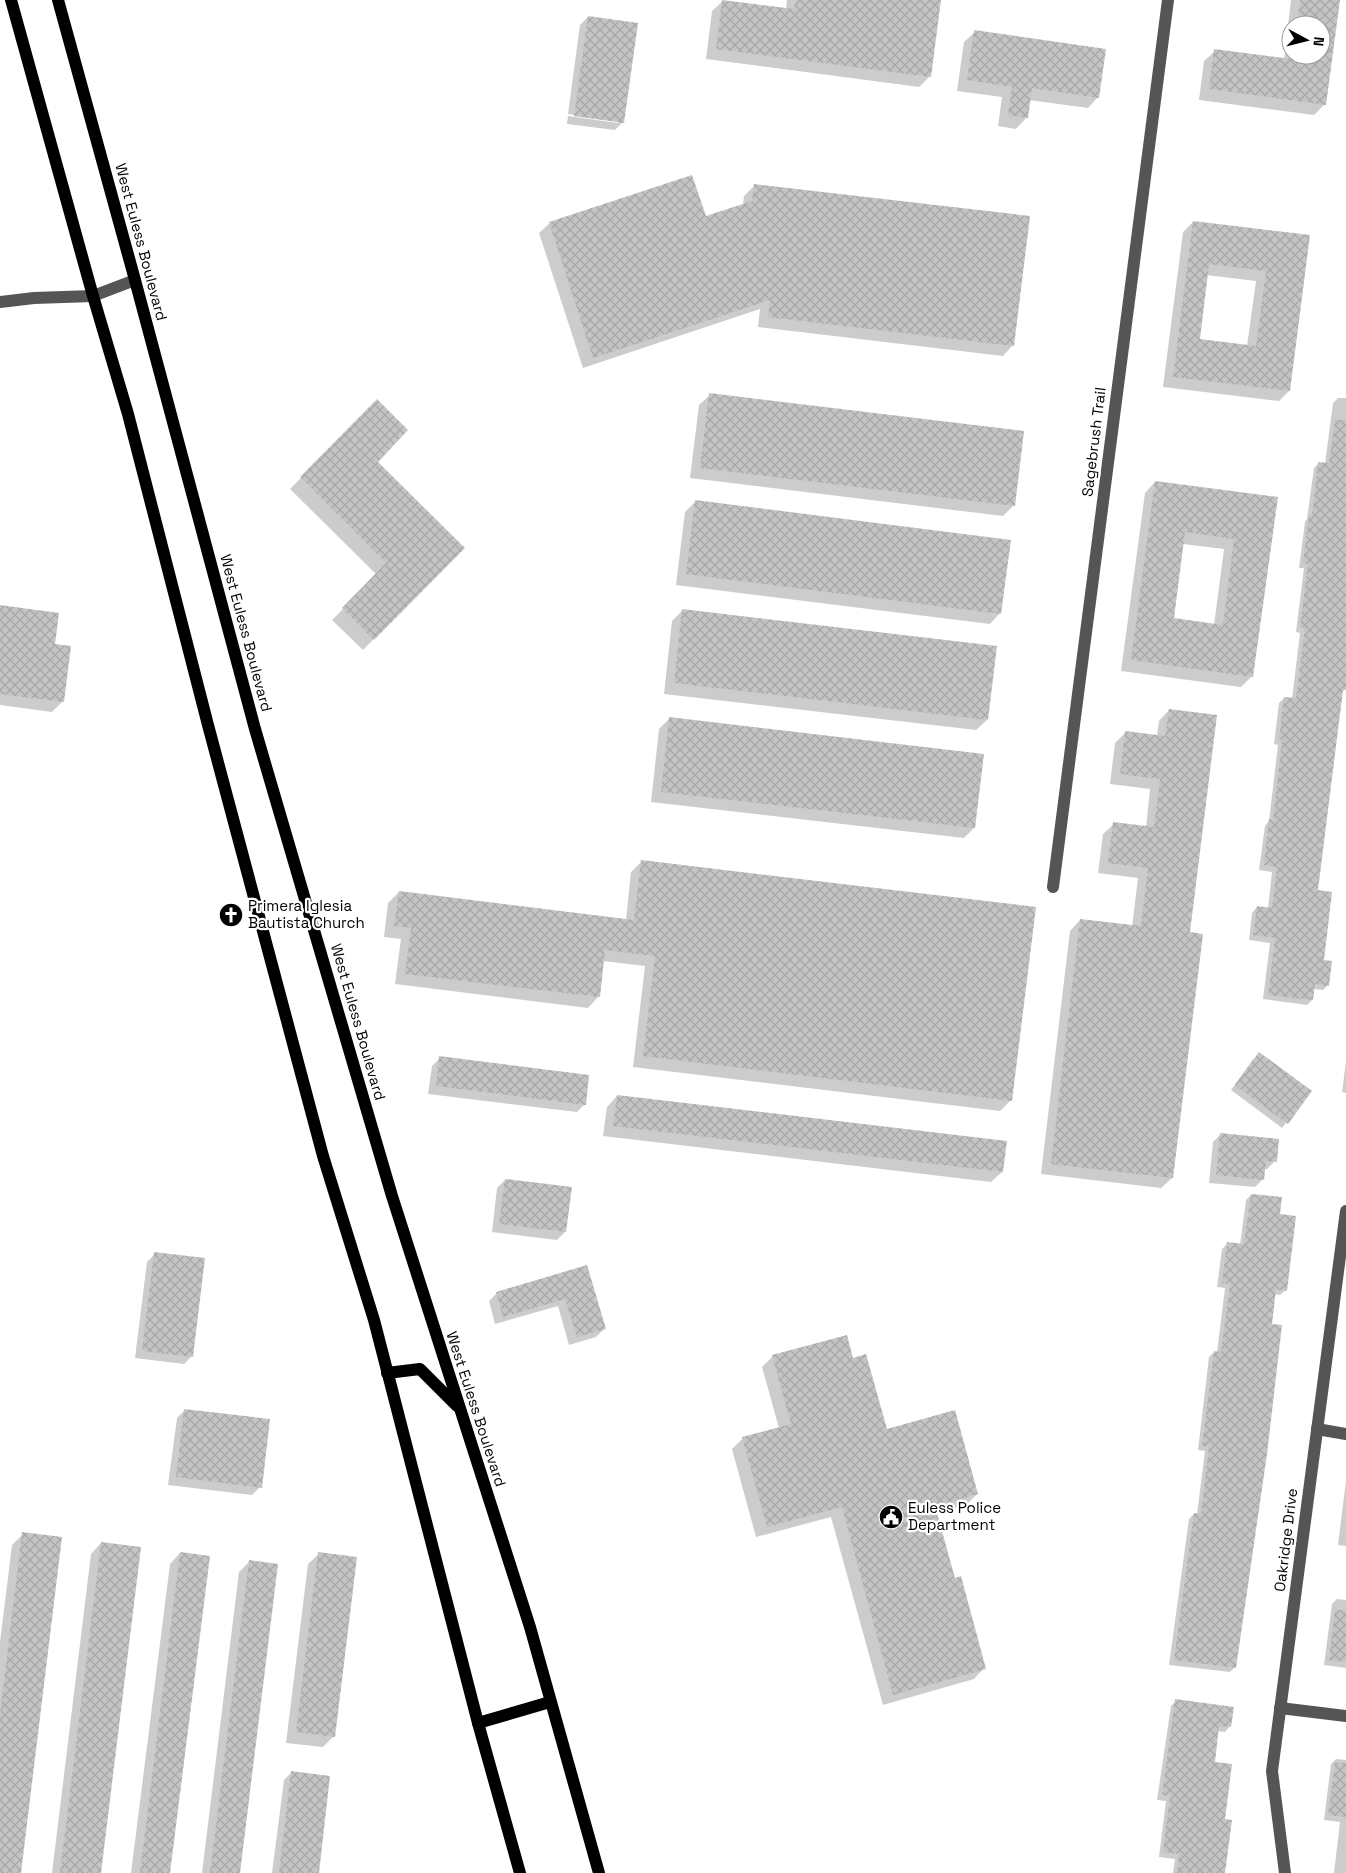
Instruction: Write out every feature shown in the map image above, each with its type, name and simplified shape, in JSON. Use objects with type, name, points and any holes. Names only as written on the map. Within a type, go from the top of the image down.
[{"type":"main road","points":[[12,0],[93,296],[128,414],[212,741],[323,1156],[374,1320],[478,1723],[520,1873]]},
{"type":"main road","name":"West Euless Boulevard","points":[[58,0],[255,728],[395,1205],[530,1627],[599,1873]]},
{"type":"main road","points":[[388,1373],[420,1370],[459,1408]]},
{"type":"main road","points":[[478,1723],[550,1702]]},
{"type":"street","name":"Sagebrush Trail","points":[[1053,887],[1168,0]]},
{"type":"street","points":[[0,302],[34,298],[93,296],[135,280]]},
{"type":"street","name":"Oakridge Drive","points":[[1285,1873],[1272,1772],[1346,1210]]},
{"type":"street","points":[[1317,1429],[1346,1434]]},
{"type":"street","points":[[1280,1708],[1346,1716]]},
{"type":"building","points":[[722,0],[794,9],[796,0],[941,0],[931,77],[716,49]]},
{"type":"building","points":[[1300,0],[1340,0],[1326,105],[1209,89],[1214,49],[1281,58],[1281,65],[1331,65],[1331,15],[1298,15]]},
{"type":"building","points":[[588,16],[638,23],[624,123],[574,116]]},
{"type":"building","points":[[974,30],[1106,49],[1099,98],[1032,88],[1028,118],[1008,115],[1012,87],[967,80]]},
{"type":"building","points":[[692,175],[706,216],[752,201],[754,184],[1030,216],[1014,346],[768,317],[770,300],[593,358],[549,222]]},
{"type":"building","points":[[1193,221],[1310,235],[1290,391],[1173,377]],"holes":[[[1209,264],[1266,271],[1256,346],[1200,339]]]},
{"type":"building","points":[[709,393],[1024,431],[1015,506],[700,468]]},
{"type":"building","points":[[377,399],[408,430],[378,462],[465,548],[374,640],[342,608],[386,563],[300,477]]},
{"type":"building","points":[[1335,420],[1346,420],[1346,690],[1343,690],[1318,890],[1332,892],[1324,960],[1332,961],[1329,986],[1315,984],[1313,1000],[1268,995],[1275,938],[1253,935],[1257,906],[1272,908],[1277,867],[1264,865],[1269,819],[1273,820],[1282,740],[1279,739],[1284,697],[1296,698],[1305,628],[1300,627],[1308,564],[1303,563],[1309,515],[1312,516],[1318,462],[1329,463]]},
{"type":"building","points":[[1155,481],[1278,497],[1253,677],[1131,660]],"holes":[[[1185,532],[1234,539],[1223,625],[1174,618]]]},
{"type":"building","points":[[695,500],[1011,540],[1001,614],[686,574]]},
{"type":"building","points":[[0,605],[59,613],[55,644],[71,646],[64,702],[0,694]]},
{"type":"building","points":[[682,609],[997,646],[988,720],[674,683]]},
{"type":"building","points":[[1169,709],[1217,715],[1190,932],[1203,934],[1173,1178],[1051,1164],[1080,919],[1141,926],[1148,868],[1108,863],[1113,822],[1154,827],[1160,779],[1120,774],[1125,731],[1165,736]]},
{"type":"building","points":[[669,717],[984,754],[975,828],[661,792]]},
{"type":"building","points":[[641,860],[1036,907],[1012,1101],[643,1056],[655,956],[605,950],[600,997],[405,974],[411,928],[394,926],[399,891],[634,920]]},
{"type":"building","points":[[1259,1052],[1312,1091],[1288,1124],[1235,1085]]},
{"type":"building","points":[[439,1056],[589,1075],[586,1105],[436,1086]]},
{"type":"building","points":[[617,1095],[1007,1141],[1003,1172],[613,1126]]},
{"type":"building","points":[[1220,1133],[1279,1139],[1277,1162],[1266,1161],[1264,1180],[1216,1175]]},
{"type":"building","points":[[505,1179],[572,1187],[566,1232],[499,1224]]},
{"type":"building","points":[[1251,1194],[1282,1197],[1280,1214],[1296,1216],[1287,1291],[1276,1289],[1272,1324],[1282,1325],[1267,1454],[1236,1668],[1174,1660],[1194,1513],[1201,1514],[1209,1446],[1202,1446],[1214,1351],[1221,1352],[1230,1284],[1222,1283],[1227,1242],[1244,1244]]},
{"type":"building","points":[[154,1252],[205,1258],[193,1357],[142,1351]]},
{"type":"building","points":[[587,1265],[606,1329],[577,1337],[565,1299],[503,1317],[496,1292]]},
{"type":"building","name":"Euless Police Department","points":[[847,1335],[853,1358],[866,1354],[887,1429],[955,1410],[978,1494],[935,1506],[955,1578],[961,1576],[986,1669],[893,1695],[842,1507],[767,1527],[742,1437],[791,1424],[772,1355]]},
{"type":"building","points":[[184,1409],[270,1419],[262,1488],[176,1477]]},
{"type":"building","points":[[22,1532],[62,1537],[21,1873],[0,1873],[0,1714]]},
{"type":"building","points":[[101,1542],[141,1547],[101,1873],[60,1873]]},
{"type":"building","points":[[180,1552],[210,1556],[170,1873],[140,1873]]},
{"type":"building","points":[[318,1552],[357,1557],[335,1737],[296,1732]]},
{"type":"building","points":[[249,1560],[278,1564],[240,1873],[210,1873]]},
{"type":"building","points":[[1335,1610],[1346,1610],[1346,1662],[1329,1660]]},
{"type":"building","points":[[1175,1699],[1234,1707],[1231,1727],[1219,1726],[1215,1762],[1232,1764],[1225,1819],[1232,1820],[1225,1873],[1177,1873],[1179,1854],[1163,1852],[1170,1796],[1162,1795]]},
{"type":"building","points":[[1335,1763],[1346,1763],[1346,1817],[1328,1815]]},
{"type":"building","points":[[291,1771],[330,1776],[319,1873],[279,1873]]},
{"type":"place","name":"Primera Iglesia Bautista Church","points":[[231,915]]},
{"type":"place","name":"Euless Police Department","points":[[891,1517]]}]
